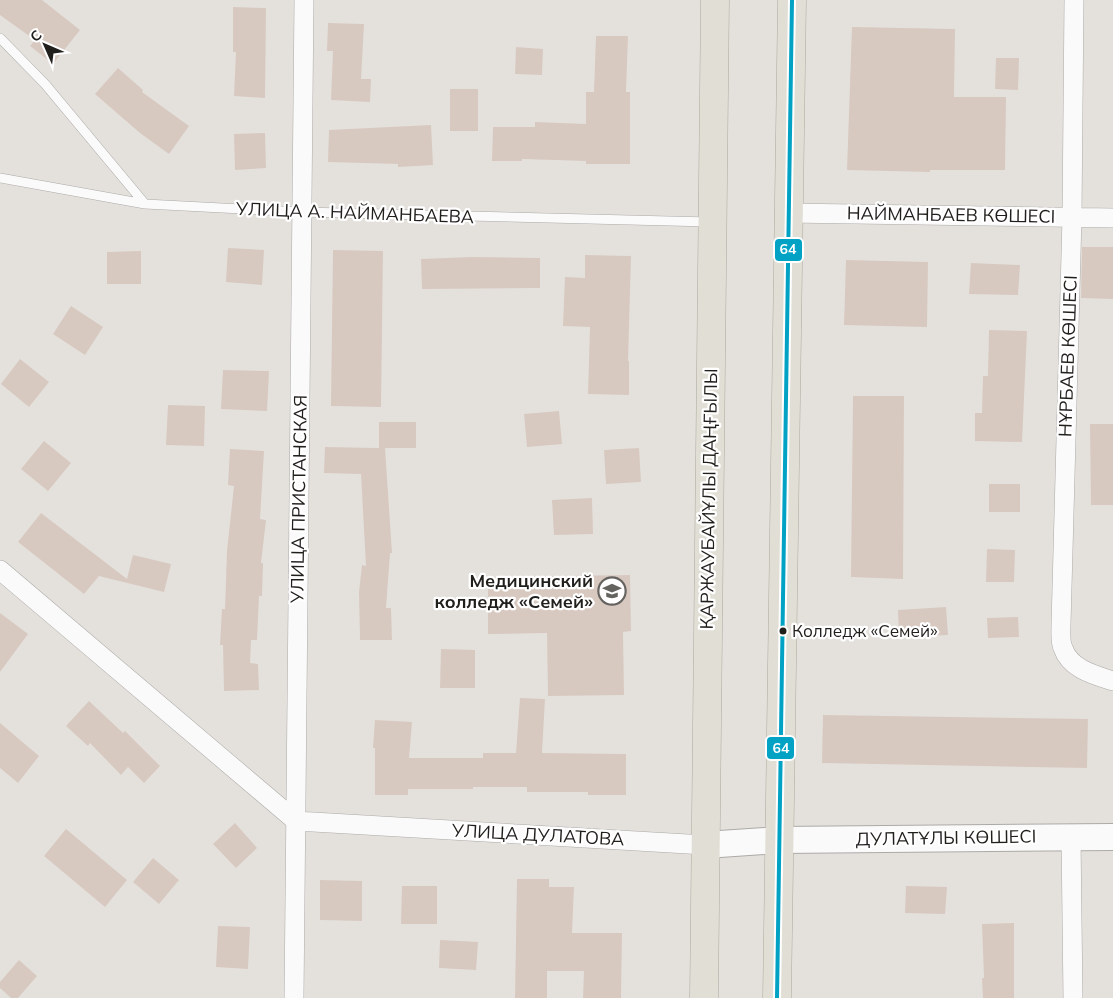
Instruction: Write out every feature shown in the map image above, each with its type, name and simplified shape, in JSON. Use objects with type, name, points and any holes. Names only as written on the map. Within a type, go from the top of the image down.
[{"type":"highway","name":"ҚАРЖАУБАЙҰЛЫ ДАҢҒЫЛЫ","points":[[704,998],[714,0]]},
{"type":"highway","points":[[777,998],[792,0]]},
{"type":"street","name":"УЛИЦА ПРИСТАНСКАЯ","points":[[294,998],[304,0]]},
{"type":"street","name":"НҰРБАЕВ КӨШЕСІ","points":[[1074,0],[1072,217],[1060,625],[1062,648],[1070,661],[1088,674],[1113,681]]},
{"type":"street","name":"НАЙМАНБАЕВ КӨШЕСІ","points":[[788,213],[1113,218]]},
{"type":"street","points":[[0,570],[296,821]]},
{"type":"street","name":"УЛИЦА ДУЛАТОВА","points":[[296,821],[705,845],[780,840]]},
{"type":"street","points":[[1071,837],[1073,998]]},
{"type":"street","name":"ДУЛАТҰЛЫ КӨШЕСІ","points":[[780,840],[1113,837]]},
{"type":"lane","points":[[0,38],[45,84],[145,204]]},
{"type":"lane","name":"УЛИЦА А. НАЙМАНБАЕВА","points":[[0,178],[145,204],[302,212],[712,222]]},
{"type":"building","points":[[0,0],[42,0],[80,30],[53,64],[30,46],[35,40],[0,15]]},
{"type":"building","points":[[233,7],[266,8],[265,98],[234,96],[236,52],[233,52]]},
{"type":"building","points":[[328,23],[364,24],[361,79],[371,79],[370,102],[331,100],[333,51],[327,51]]},
{"type":"building","points":[[852,27],[955,29],[954,97],[1006,97],[1005,170],[930,170],[930,172],[847,170]]},
{"type":"building","points":[[596,36],[628,36],[626,92],[630,92],[630,164],[586,164],[586,161],[522,159],[522,161],[492,161],[493,127],[535,127],[535,122],[586,124],[586,92],[594,92]]},
{"type":"building","points":[[516,47],[543,49],[542,75],[515,74]]},
{"type":"building","points":[[996,58],[1019,58],[1018,90],[995,89]]},
{"type":"building","points":[[118,68],[143,90],[142,92],[189,126],[169,154],[140,133],[95,94]]},
{"type":"building","points":[[450,89],[478,89],[478,131],[450,131]]},
{"type":"building","points":[[431,125],[433,165],[398,167],[398,164],[328,162],[329,130]]},
{"type":"building","points":[[265,133],[266,168],[235,170],[234,134]]},
{"type":"building","points":[[1082,247],[1113,247],[1113,299],[1081,298]]},
{"type":"building","points":[[228,248],[264,250],[262,285],[226,282]]},
{"type":"building","points":[[333,250],[383,251],[381,407],[331,406]]},
{"type":"building","points":[[141,251],[141,284],[107,284],[107,252]]},
{"type":"building","points":[[585,255],[631,256],[629,395],[588,394],[590,327],[563,326],[565,277],[585,278]]},
{"type":"building","points":[[472,257],[540,258],[540,288],[422,289],[421,259]]},
{"type":"building","points":[[846,260],[928,262],[927,327],[844,325]]},
{"type":"building","points":[[971,263],[1020,265],[1018,295],[969,294]]},
{"type":"building","points":[[71,306],[103,327],[85,355],[53,334]]},
{"type":"building","points":[[989,330],[1027,331],[1022,442],[975,441],[975,413],[982,413],[983,376],[988,376]]},
{"type":"building","points":[[20,359],[49,382],[29,407],[1,384]]},
{"type":"building","points":[[223,370],[269,371],[267,411],[221,409]]},
{"type":"building","points":[[853,396],[904,396],[903,579],[851,577]]},
{"type":"building","points":[[168,405],[205,406],[204,446],[166,445]]},
{"type":"building","points":[[559,411],[562,444],[527,447],[524,414]]},
{"type":"building","points":[[379,422],[416,422],[416,448],[385,448],[392,553],[390,553],[386,608],[391,608],[392,640],[360,640],[359,592],[362,565],[366,566],[361,474],[324,473],[325,447],[379,448]]},
{"type":"building","points":[[1090,424],[1113,424],[1113,505],[1091,505]]},
{"type":"building","points":[[44,441],[71,463],[48,491],[21,469]]},
{"type":"building","points":[[639,448],[641,482],[606,484],[604,450]]},
{"type":"building","points":[[230,449],[264,451],[260,519],[266,520],[261,563],[263,563],[262,596],[259,596],[257,640],[251,640],[250,663],[258,664],[259,690],[224,691],[223,645],[220,645],[222,609],[225,609],[227,551],[234,486],[228,485]]},
{"type":"building","points":[[989,484],[1020,484],[1020,512],[989,512]]},
{"type":"building","points":[[592,498],[593,534],[554,535],[552,500]]},
{"type":"building","points":[[41,513],[127,579],[133,555],[171,564],[164,592],[99,576],[84,594],[18,542]]},
{"type":"building","points":[[987,549],[1015,550],[1014,582],[986,582]]},
{"type":"building","points":[[630,575],[631,631],[623,632],[624,695],[548,696],[547,633],[488,634],[488,577]]},
{"type":"building","points":[[946,607],[948,635],[899,637],[898,610]]},
{"type":"building","points":[[0,613],[28,634],[0,672]]},
{"type":"building","points":[[1018,617],[1019,637],[988,638],[987,618]]},
{"type":"building","points":[[441,649],[475,650],[475,688],[440,688]]},
{"type":"building","points":[[520,698],[545,699],[542,753],[626,754],[626,795],[588,795],[588,792],[527,792],[527,787],[473,787],[473,789],[408,789],[408,795],[375,795],[375,748],[373,748],[375,720],[412,722],[409,758],[483,758],[483,753],[516,753]]},
{"type":"building","points":[[89,701],[123,733],[125,731],[160,766],[144,783],[128,767],[121,775],[90,743],[88,746],[66,726]]},
{"type":"building","points":[[823,715],[1088,719],[1087,768],[822,763]]},
{"type":"building","points":[[0,723],[39,756],[18,783],[0,768]]},
{"type":"building","points":[[235,823],[257,848],[236,868],[213,844]]},
{"type":"building","points":[[66,829],[127,880],[105,907],[44,856]]},
{"type":"building","points":[[153,858],[179,880],[159,904],[133,882]]},
{"type":"building","points":[[517,879],[549,879],[549,887],[574,887],[572,933],[622,933],[621,998],[583,998],[584,971],[547,971],[547,998],[515,998]]},
{"type":"building","points":[[320,880],[362,881],[362,921],[320,920]]},
{"type":"building","points":[[402,886],[437,886],[437,924],[401,924]]},
{"type":"building","points":[[906,886],[947,887],[945,914],[905,913]]},
{"type":"building","points":[[1014,923],[1014,998],[983,998],[982,924]]},
{"type":"building","points":[[218,926],[250,927],[248,969],[216,967]]},
{"type":"building","points":[[440,940],[478,942],[476,970],[439,968]]},
{"type":"building","points":[[19,960],[37,976],[18,998],[11,998],[0,988],[0,982]]},
{"type":"transit line","name":"64","points":[[777,998],[792,0]]},
{"type":"place","name":"Медицинский колледж «Семей»","points":[[612,591]]},
{"type":"place","name":"Колледж «Семей»","points":[[783,631]]}]
